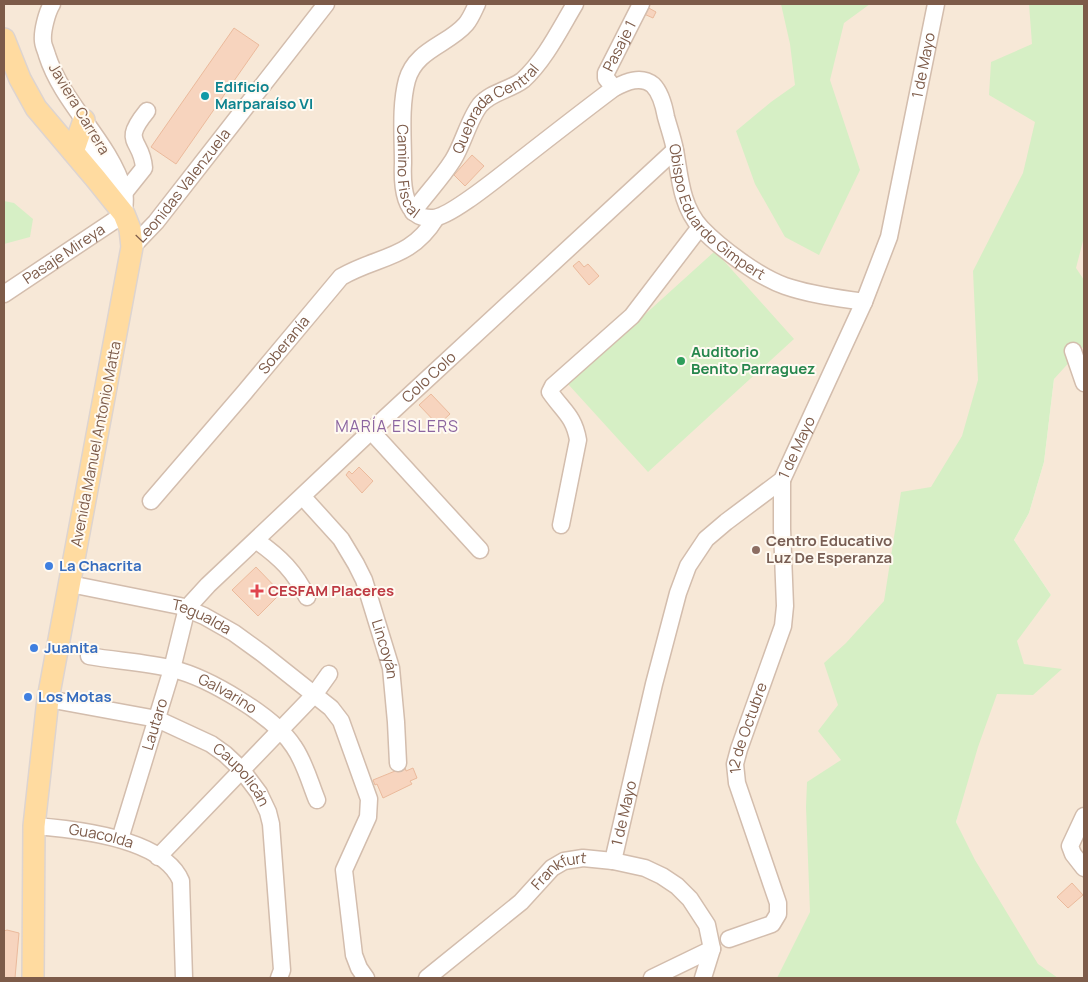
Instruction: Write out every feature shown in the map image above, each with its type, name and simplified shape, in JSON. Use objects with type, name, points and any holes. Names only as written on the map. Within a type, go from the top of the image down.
[{"type":"main road","name":"Avenida Manuel Antonio Matta","points":[[4,39],[30,100],[48,124],[78,137],[124,204],[132,247],[48,699],[34,826],[33,978]]},
{"type":"street","name":"Javiera Carrera","points":[[52,4],[48,10],[42,40],[51,68],[67,96],[78,137],[109,159],[124,204]]},
{"type":"street","name":"Leonidas Valenzuela","points":[[132,247],[156,222],[326,4]]},
{"type":"street","name":"Camino Fiscal","points":[[477,4],[468,22],[460,30],[424,54],[418,60],[408,79],[404,104],[403,181],[406,199],[413,212],[426,218],[436,218],[461,204],[481,191],[614,88]]},
{"type":"street","name":"Quebrada Central","points":[[413,212],[438,182],[453,160],[480,105],[492,96],[521,81],[530,72],[542,57],[575,4]]},
{"type":"street","name":"Pasaje 1","points":[[614,88],[606,78],[606,73],[642,4]]},
{"type":"street","name":"1 de Mayo","points":[[613,861],[659,666],[678,593],[688,566],[706,539],[782,480],[864,302],[889,237],[936,4]]},
{"type":"street","name":"Obispo Eduardo Gimpert","points":[[614,88],[637,80],[645,81],[654,86],[663,105],[675,150],[681,189],[687,206],[700,227],[721,245],[754,270],[784,286],[819,295],[864,302]]},
{"type":"street","name":"Pasaje Mireya","points":[[4,294],[124,204],[144,168],[144,162],[133,139],[133,132],[147,110]]},
{"type":"street","name":"Colo Colo","points":[[187,608],[371,431],[675,150]]},
{"type":"street","name":"Soberanía","points":[[151,500],[341,277],[351,271],[407,249],[418,241],[436,218]]},
{"type":"street","points":[[561,525],[578,440],[572,418],[550,392],[554,386],[632,316],[700,227]]},
{"type":"street","points":[[1073,351],[1084,383]]},
{"type":"street","points":[[371,431],[480,550]]},
{"type":"street","name":"12 de Octubre","points":[[729,939],[772,924],[778,914],[778,902],[737,783],[735,764],[783,626],[785,606],[782,480]]},
{"type":"street","name":"Lincoyán","points":[[303,497],[341,539],[364,580],[391,668],[398,763]]},
{"type":"street","points":[[257,541],[292,571],[307,597]]},
{"type":"street","name":"Tegualda","points":[[70,584],[187,608],[234,633],[314,694]]},
{"type":"street","name":"Lautaro","points":[[120,839],[172,669],[187,608]]},
{"type":"street","name":"Galvarino","points":[[89,656],[172,669],[191,675],[256,711],[293,745],[300,756],[317,800]]},
{"type":"street","points":[[160,859],[241,769],[314,694],[329,674]]},
{"type":"street","points":[[314,694],[331,708],[341,721],[370,799],[370,810],[365,826],[344,870],[354,955],[359,968],[366,978]]},
{"type":"street","name":"Caupolicán","points":[[48,699],[157,718],[211,744],[241,769],[259,793],[268,812],[271,824],[282,970],[279,978]]},
{"type":"street","points":[[1084,816],[1070,846],[1073,854],[1084,868]]},
{"type":"street","name":"Guacolda","points":[[34,826],[61,828],[120,839],[140,846],[174,869],[181,881],[184,978]]},
{"type":"street","name":"Frankfurt","points":[[427,978],[521,902],[552,868],[564,861],[583,858],[613,861],[645,868],[677,886],[694,904],[707,925],[712,949],[703,978]]},
{"type":"street","points":[[652,978],[712,949]]},
{"type":"shaded area","points":[[4,4],[1029,4],[1066,134],[986,398],[882,711],[797,978],[4,978]]},
{"type":"shaded area","points":[[1084,202],[1084,978],[1041,978],[996,913],[956,822],[987,698],[1021,633],[1051,595],[1014,540],[1029,513],[1044,462],[1054,379]]},
{"type":"green space","points":[[781,4],[870,4],[844,23],[830,80],[860,170],[819,255],[785,237],[755,184],[736,131],[795,85],[790,44]]},
{"type":"green space","points":[[1029,4],[1084,4],[1084,237],[1076,268],[1084,280],[1084,346],[1054,379],[1044,462],[1029,513],[1014,540],[1051,595],[1017,641],[1024,664],[1062,669],[1033,695],[997,694],[978,747],[956,822],[975,860],[1038,964],[1058,978],[777,978],[810,912],[806,807],[807,782],[841,760],[818,731],[838,705],[824,663],[846,643],[884,601],[901,492],[931,487],[962,436],[978,380],[973,271],[1023,173],[1035,122],[989,95],[991,62],[1032,44]]},
{"type":"green space","points":[[4,201],[14,203],[33,219],[30,237],[4,244]]},
{"type":"green space","name":"Auditorio Benito Parraguez","points":[[715,251],[794,339],[648,472],[568,384]]},
{"type":"building","points":[[647,7],[656,12],[653,18],[644,14]]},
{"type":"building","name":"Edificio Marparaíso VI","points":[[234,28],[259,45],[176,164],[151,147]]},
{"type":"building","points":[[472,155],[484,166],[465,186],[454,175]]},
{"type":"building","points":[[579,261],[584,267],[588,264],[599,276],[589,285],[573,266]]},
{"type":"building","points":[[431,394],[450,414],[438,425],[419,405]]},
{"type":"building","points":[[359,467],[373,481],[362,493],[346,475],[349,471],[352,474]]},
{"type":"building","name":"CESFAM Placeres","points":[[256,567],[281,593],[258,616],[232,590]]},
{"type":"building","points":[[405,767],[406,771],[413,768],[417,778],[410,781],[412,784],[383,798],[377,784],[375,785],[373,780]]},
{"type":"building","points":[[1072,883],[1083,895],[1068,908],[1057,897]]},
{"type":"building","points":[[4,931],[19,933],[15,978],[4,978]]},
{"type":"place","name":"Edificio Marparaíso VI","points":[[205,96]]},
{"type":"place","name":"Auditorio Benito Parraguez","points":[[681,361]]},
{"type":"place","name":"Centro Educativo Luz De Esperanza","points":[[756,550]]},
{"type":"place","name":"La Chacrita","points":[[49,566]]},
{"type":"place","name":"CESFAM Placeres","points":[[257,591]]},
{"type":"place","name":"Juanita","points":[[34,648]]},
{"type":"place","name":"Los Motas","points":[[28,697]]},
{"type":"district","name":"MARÍA EISLERS","points":[[397,426]]}]
